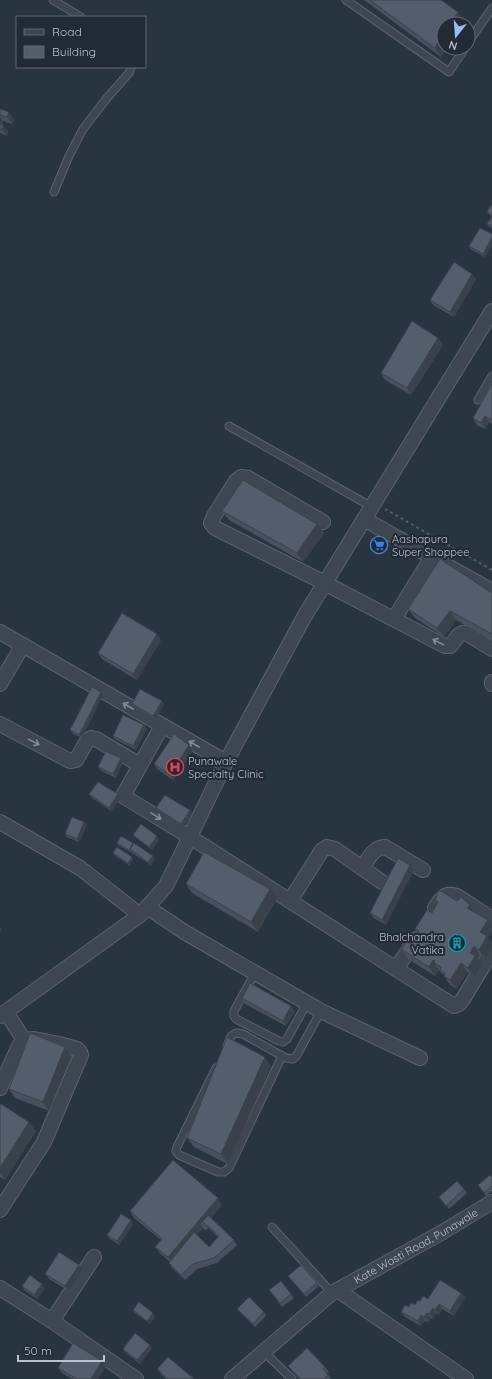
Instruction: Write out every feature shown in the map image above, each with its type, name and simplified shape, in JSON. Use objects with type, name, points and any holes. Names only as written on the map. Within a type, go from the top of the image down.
[{"type":"street","points":[[24,1040],[3,1014],[143,911],[166,886],[226,762],[304,617],[492,311]]},
{"type":"street","points":[[323,522],[248,478],[241,477],[236,481],[211,523],[215,528],[325,583],[447,647],[450,646],[460,633],[466,632],[492,649]]},
{"type":"street","points":[[370,509],[432,557],[492,591]]},
{"type":"street","points":[[394,619],[432,557]]},
{"type":"street","points":[[0,632],[226,762]]},
{"type":"street","points":[[0,684],[23,645]]},
{"type":"street","points":[[0,724],[70,760],[76,760],[87,741],[91,738],[96,738],[140,765]]},
{"type":"street","points":[[162,726],[123,796],[190,836],[454,1006],[459,1004],[463,999],[492,952]]},
{"type":"street","points":[[0,822],[80,868],[143,911],[186,933],[321,1011],[420,1058]]},
{"type":"street","points":[[290,901],[322,850],[327,847],[335,849],[382,882]]},
{"type":"street","points":[[362,868],[375,850],[379,847],[385,847],[423,870]]},
{"type":"street","points":[[396,969],[444,896],[450,894],[457,896],[492,919]]},
{"type":"street","points":[[0,1088],[19,1046],[24,1040],[34,1039],[59,1044],[77,1049],[80,1052],[81,1055],[44,1142],[0,1210]]},
{"type":"street","name":"Kate Wasti Road, Punawale","points":[[232,1379],[263,1351],[336,1292],[490,1207]]},
{"type":"street","points":[[52,1321],[94,1257]]},
{"type":"street","points":[[0,1288],[52,1321],[136,1379]]},
{"type":"street","points":[[336,1292],[466,1379]]},
{"type":"lane","points":[[53,0],[79,16]]},
{"type":"lane","points":[[346,0],[449,72],[460,56]]},
{"type":"lane","points":[[476,31],[492,8]]},
{"type":"lane","points":[[54,192],[69,156],[83,129],[94,113],[129,73],[131,68]]},
{"type":"lane","points":[[478,400],[492,376]]},
{"type":"lane","points":[[229,426],[370,509]]},
{"type":"lane","points":[[255,973],[234,1011],[234,1016],[236,1019],[283,1042],[288,1038],[307,1003]]},
{"type":"lane","points":[[225,1050],[232,1036],[236,1033],[243,1034],[286,1058],[293,1059],[297,1055],[321,1011]]},
{"type":"lane","points":[[218,1064],[176,1151],[179,1155],[218,1172],[224,1172],[229,1168],[282,1056]]},
{"type":"lane","points":[[272,1227],[336,1292]]},
{"type":"lane","points":[[263,1351],[292,1379]]},
{"type":"path","points":[[370,509],[492,570]]},
{"type":"building","points":[[370,0],[441,0],[458,12],[455,16],[436,16],[435,48]]},
{"type":"building","points":[[0,109],[9,112],[7,117],[0,115]]},
{"type":"building","points":[[0,124],[3,125],[2,129],[0,129]]},
{"type":"building","points":[[491,205],[492,206],[492,216],[487,212]]},
{"type":"building","points":[[492,217],[492,226],[487,224]]},
{"type":"building","points":[[480,228],[492,234],[492,237],[483,254],[469,246]]},
{"type":"building","points":[[454,262],[472,274],[450,312],[430,300]]},
{"type":"building","points":[[412,321],[438,338],[407,388],[381,373]]},
{"type":"building","points":[[492,384],[492,420],[485,416],[481,423],[473,418]]},
{"type":"building","points":[[243,480],[317,524],[297,553],[222,511]]},
{"type":"building","points":[[440,559],[492,593],[492,634],[450,611],[437,628],[408,609]]},
{"type":"building","points":[[122,613],[157,634],[133,674],[98,653]]},
{"type":"building","points":[[92,687],[101,692],[79,735],[70,730]]},
{"type":"building","points":[[140,689],[162,701],[153,716],[132,704]]},
{"type":"building","points":[[123,715],[144,725],[133,746],[113,736]]},
{"type":"building","points":[[174,734],[189,745],[170,775],[154,764]]},
{"type":"building","points":[[106,751],[121,758],[113,774],[98,767]]},
{"type":"building","points":[[98,782],[118,794],[109,808],[89,794]]},
{"type":"building","points":[[165,795],[190,810],[181,824],[156,808]]},
{"type":"building","points":[[72,817],[84,822],[77,839],[65,834]]},
{"type":"building","points":[[141,824],[157,836],[149,847],[133,835]]},
{"type":"building","points":[[121,836],[133,843],[129,850],[117,843]]},
{"type":"building","points":[[134,843],[153,856],[148,862],[130,849]]},
{"type":"building","points":[[117,847],[132,857],[128,863],[113,853]]},
{"type":"building","points":[[204,852],[270,889],[251,922],[186,884]]},
{"type":"building","points":[[398,858],[410,865],[382,920],[370,913]]},
{"type":"building","name":"Bhalchandra Vatika","points":[[439,890],[457,901],[461,897],[470,905],[467,908],[488,920],[480,932],[487,936],[479,950],[474,946],[470,953],[475,956],[468,968],[461,963],[450,980],[444,976],[445,973],[440,970],[441,967],[434,963],[435,961],[433,960],[429,967],[401,949],[407,941],[411,944],[419,931],[415,929],[427,910],[432,913],[438,902],[435,900]]},
{"type":"building","points":[[250,983],[291,1006],[283,1021],[242,998]]},
{"type":"building","points":[[30,1033],[65,1047],[43,1102],[9,1089]]},
{"type":"building","points":[[227,1037],[265,1057],[221,1154],[187,1138]]},
{"type":"building","points":[[1,1104],[29,1122],[0,1168],[0,1105]]},
{"type":"building","points":[[173,1160],[218,1198],[168,1257],[155,1247],[162,1239],[130,1211]]},
{"type":"building","points":[[490,1175],[492,1177],[492,1186],[484,1193],[478,1185]]},
{"type":"building","points":[[457,1181],[464,1189],[446,1206],[439,1197]]},
{"type":"building","points":[[121,1214],[131,1220],[117,1241],[107,1235]]},
{"type":"building","points":[[208,1215],[234,1240],[214,1258],[193,1264],[181,1275],[169,1263],[194,1232],[209,1247],[219,1236],[204,1223],[201,1226],[200,1225]]},
{"type":"building","points":[[59,1252],[79,1265],[65,1286],[45,1274]]},
{"type":"building","points":[[301,1265],[317,1283],[304,1294],[288,1276]]},
{"type":"building","points":[[30,1275],[42,1284],[34,1295],[22,1286]]},
{"type":"building","points":[[440,1280],[461,1293],[450,1311],[439,1304],[435,1310],[433,1308],[429,1314],[427,1313],[424,1317],[421,1315],[418,1321],[401,1312],[405,1305],[409,1307],[411,1303],[415,1305],[423,1296],[428,1299]]},
{"type":"building","points":[[281,1281],[291,1294],[280,1303],[269,1290]]},
{"type":"building","points":[[249,1297],[264,1312],[253,1324],[237,1309]]},
{"type":"building","points":[[139,1302],[153,1313],[147,1321],[133,1310]]},
{"type":"building","points":[[135,1333],[150,1345],[137,1360],[123,1349]]},
{"type":"building","points":[[73,1343],[102,1361],[91,1379],[77,1379],[58,1368]]},
{"type":"building","points":[[307,1348],[325,1367],[323,1369],[328,1375],[324,1379],[301,1379],[288,1366]]},
{"type":"building","points":[[168,1357],[194,1379],[168,1379],[157,1369]]},
{"type":"place","name":"Aashapura Super Shoppee","points":[[379,545]]},
{"type":"place","name":"Punawale Specialty Clinic","points":[[175,767]]},
{"type":"place","name":"Bhalchandra Vatika","points":[[457,943]]}]
